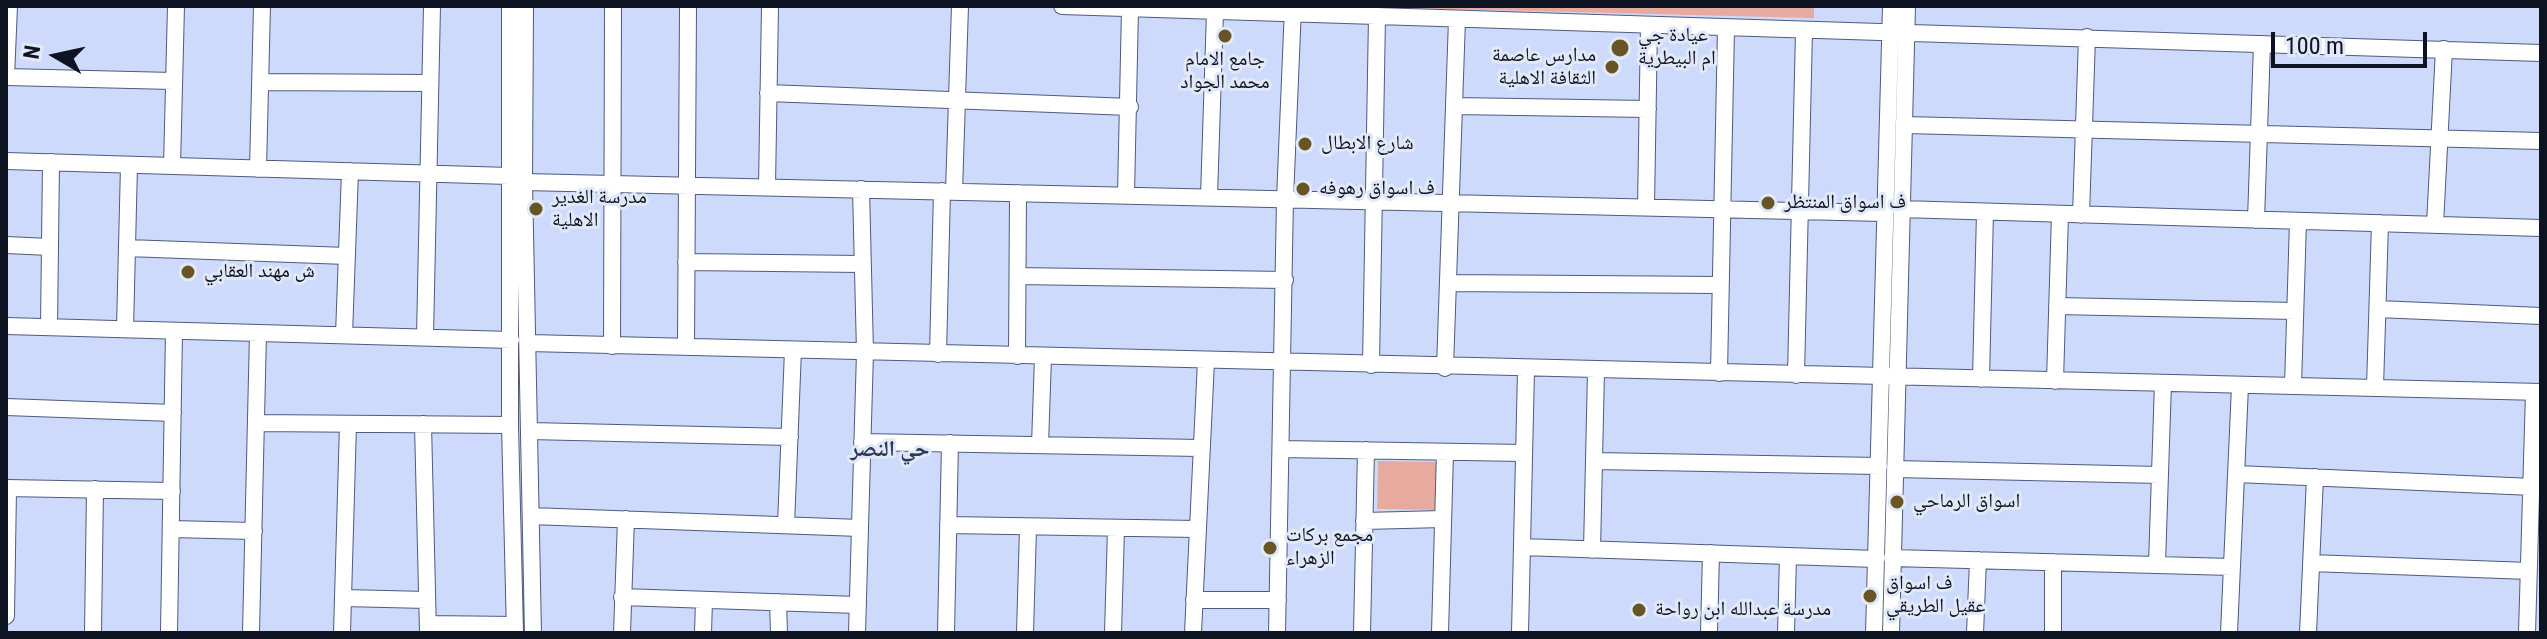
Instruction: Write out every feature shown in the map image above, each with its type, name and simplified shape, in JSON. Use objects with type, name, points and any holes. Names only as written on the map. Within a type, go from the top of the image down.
[{"type":"street","points":[[9,6],[6,77],[173,81]]},
{"type":"street","points":[[172,166],[176,6]]},
{"type":"street","points":[[258,169],[262,6]]},
{"type":"street","points":[[425,337],[432,6]]},
{"type":"street","points":[[510,6],[517,179],[529,343],[533,633]]},
{"type":"street","points":[[423,424],[428,628],[515,629],[511,340],[525,6]]},
{"type":"street","points":[[612,346],[613,6]]},
{"type":"street","points":[[686,347],[688,6]]},
{"type":"street","points":[[767,187],[770,6]]},
{"type":"street","points":[[938,354],[957,101],[960,6]]},
{"type":"street","points":[[1062,6],[1293,10],[1377,16],[1804,31],[2087,37],[2541,53]]},
{"type":"street","points":[[1889,368],[1884,213],[1898,58],[1898,34],[1891,6]]},
{"type":"street","points":[[1898,34],[1907,6]]},
{"type":"street","points":[[1126,195],[1130,8]]},
{"type":"street","points":[[1277,633],[1285,199],[1293,10]]},
{"type":"street","points":[[1209,197],[1215,11]]},
{"type":"street","points":[[1371,365],[1377,16]]},
{"type":"street","points":[[1445,368],[1457,19]]},
{"type":"street","points":[[1646,207],[1649,25]]},
{"type":"street","points":[[1719,373],[1726,28]]},
{"type":"street","points":[[1796,375],[1804,31]]},
{"type":"street","points":[[2081,215],[2087,37]]},
{"type":"street","points":[[2256,220],[2262,44]]},
{"type":"street","points":[[2435,225],[2444,49]]},
{"type":"street","points":[[1874,633],[1884,559],[1889,368],[1905,125],[1898,58]]},
{"type":"street","points":[[260,82],[430,83]]},
{"type":"street","points":[[768,93],[1130,107]]},
{"type":"street","points":[[1454,106],[1648,109]]},
{"type":"street","points":[[1905,125],[2541,141]]},
{"type":"street","points":[[6,161],[350,171],[612,184],[1884,213]]},
{"type":"street","points":[[49,327],[51,162]]},
{"type":"street","points":[[125,329],[129,165]]},
{"type":"street","points":[[344,335],[350,171]]},
{"type":"street","points":[[857,633],[865,352],[861,189]]},
{"type":"street","points":[[1017,356],[1018,193]]},
{"type":"street","points":[[1901,209],[2541,228]]},
{"type":"street","points":[[1981,379],[1985,212]]},
{"type":"street","points":[[2055,381],[2060,214]]},
{"type":"street","points":[[2293,386],[2298,221]]},
{"type":"street","points":[[2375,388],[2380,223]]},
{"type":"street","points":[[6,245],[50,247]]},
{"type":"street","points":[[127,248],[347,256]]},
{"type":"street","points":[[686,262],[862,264]]},
{"type":"street","points":[[1018,276],[1285,280]]},
{"type":"street","points":[[1448,283],[1720,285]]},
{"type":"street","points":[[2057,306],[2295,311]]},
{"type":"street","points":[[2378,309],[2541,316]]},
{"type":"street","points":[[6,326],[511,340]]},
{"type":"street","points":[[169,633],[174,331]]},
{"type":"street","points":[[251,633],[258,333]]},
{"type":"street","points":[[529,343],[1796,375],[1889,368],[1981,379],[2538,392],[2527,633]]},
{"type":"street","points":[[786,525],[793,350]]},
{"type":"street","points":[[1040,445],[1043,357]]},
{"type":"street","points":[[1193,633],[1206,361]]},
{"type":"street","points":[[1520,633],[1526,370]]},
{"type":"street","points":[[1592,550],[1596,371]]},
{"type":"street","points":[[2157,564],[2163,383]]},
{"type":"street","points":[[2229,633],[2240,386]]},
{"type":"street","points":[[6,407],[173,413]]},
{"type":"street","points":[[256,423],[510,425]]},
{"type":"street","points":[[342,633],[348,424]]},
{"type":"street","points":[[530,431],[790,437]]},
{"type":"street","points":[[862,442],[1200,448]]},
{"type":"street","points":[[946,633],[950,443]]},
{"type":"street","points":[[1281,449],[1524,453]]},
{"type":"street","points":[[1362,633],[1366,450]]},
{"type":"street","points":[[1440,633],[1445,452]]},
{"type":"street","points":[[1594,461],[2160,475]]},
{"type":"street","points":[[512,472],[521,478],[531,472]]},
{"type":"street","points":[[2237,474],[2533,487]]},
{"type":"street","points":[[2308,633],[2315,477]]},
{"type":"street","points":[[6,616],[7,488],[172,491]]},
{"type":"street","points":[[93,633],[95,489]]},
{"type":"street","points":[[512,512],[522,507],[531,515],[860,528]]},
{"type":"street","points":[[622,633],[626,519]]},
{"type":"street","points":[[1364,521],[1443,519]]},
{"type":"street","points":[[948,525],[1197,529]]},
{"type":"street","points":[[1025,633],[1028,528]]},
{"type":"street","points":[[171,529],[254,531]]},
{"type":"street","points":[[1113,633],[1116,529]]},
{"type":"street","points":[[1522,547],[2232,567]]},
{"type":"street","points":[[1709,633],[1711,553]]},
{"type":"street","points":[[1786,633],[1788,556]]},
{"type":"street","points":[[1884,559],[1891,633]]},
{"type":"street","points":[[1975,633],[1978,560]]},
{"type":"street","points":[[2053,562],[2053,633]]},
{"type":"street","points":[[2311,563],[2529,571]]},
{"type":"street","points":[[622,597],[858,605]]},
{"type":"street","points":[[343,598],[427,600]]},
{"type":"street","points":[[703,633],[704,600]]},
{"type":"street","points":[[1194,600],[1278,600]]},
{"type":"street","points":[[778,602],[779,633]]},
{"type":"shaded area","points":[[1324,6],[1814,6],[1814,18]]},
{"type":"shaded area","points":[[1378,461],[1437,462],[1435,510],[1377,509]]},
{"type":"place","name":"جامع الامام محمد الجواد","points":[[1225,36]]},
{"type":"place","name":"عيادة جي ام البيطرية","points":[[1620,48]]},
{"type":"place","name":"مدارس عاصمة الثقافة الاهلية","points":[[1612,67]]},
{"type":"place","name":"شارع الابطال","points":[[1305,144]]},
{"type":"place","name":"ف اسواق رهوفه","points":[[1303,189]]},
{"type":"place","name":"ف اسواق المنتظر","points":[[1768,203]]},
{"type":"place","name":"مدرسة الغدير الاهلية","points":[[536,209]]},
{"type":"place","name":"ش مهند العقابي","points":[[188,272]]},
{"type":"place","name":"اسواق الرماحي","points":[[1897,502]]},
{"type":"place","name":"مجمع بركات الزهراء","points":[[1270,548]]},
{"type":"place","name":"ف اسواق عقيل الطريقي","points":[[1870,596]]},
{"type":"place","name":"مدرسة عبدالله ابن رواحة","points":[[1639,610]]},
{"type":"district","name":"حي النصر","points":[[890,450]]}]
